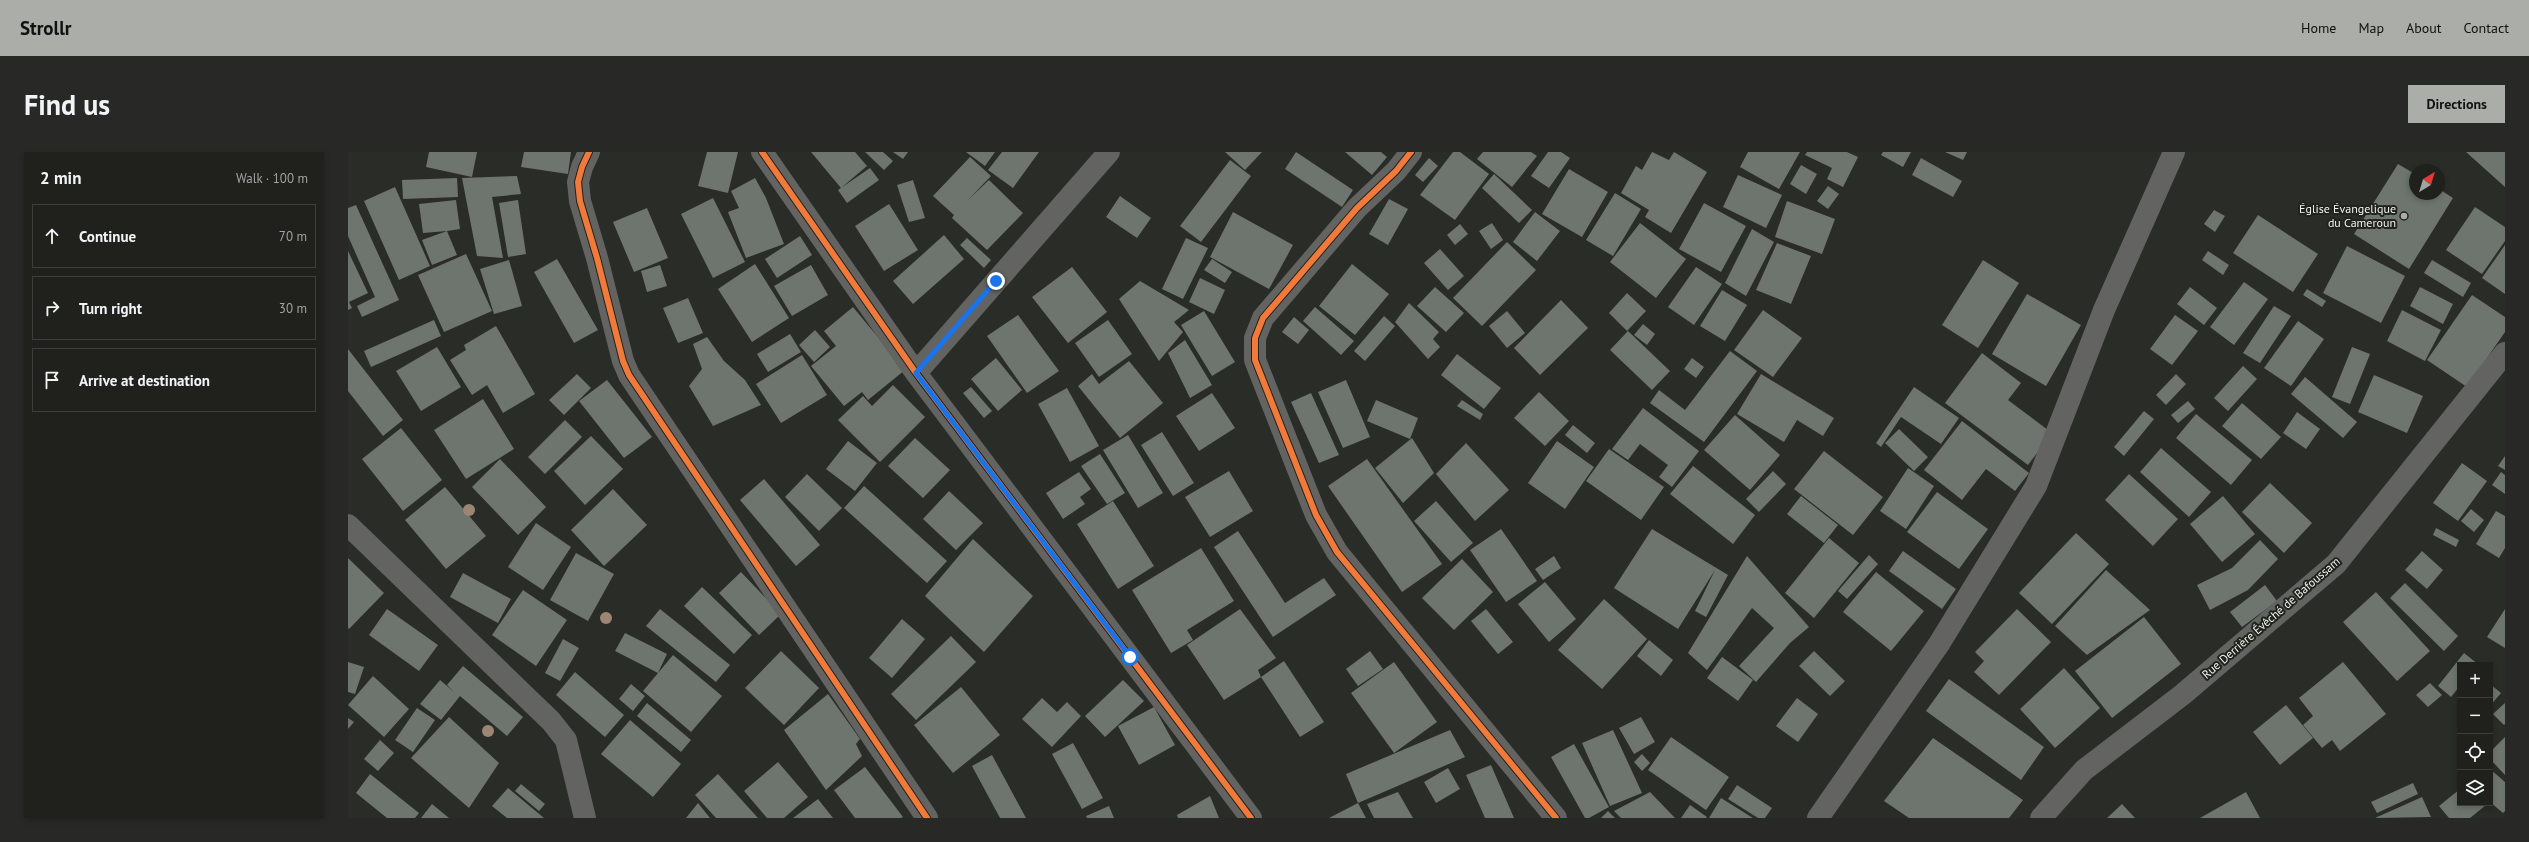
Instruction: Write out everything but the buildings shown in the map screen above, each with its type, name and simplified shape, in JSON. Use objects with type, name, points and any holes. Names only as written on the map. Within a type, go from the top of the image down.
[{"type":"street","points":[[589,152],[582,167],[578,182],[580,201],[597,258],[623,361],[629,374],[927,818]]},
{"type":"street","points":[[762,152],[916,373],[1251,818]]},
{"type":"street","points":[[916,373],[1109,152]]},
{"type":"street","points":[[1411,152],[1396,171],[1357,208],[1263,318],[1255,338],[1255,360],[1316,515],[1336,552],[1556,818]]},
{"type":"street","points":[[1818,818],[1939,644],[2036,486],[2104,310],[2174,152]]},
{"type":"street","name":"Rue Derrière Évêché de Bafoussam","points":[[2042,818],[2084,770],[2182,695],[2336,564],[2505,354]]},
{"type":"street","points":[[348,525],[551,721],[566,740],[585,818]]},
{"type":"cycle path","points":[[589,152],[582,167],[578,182],[580,201],[597,258],[623,361],[629,375],[927,818]]},
{"type":"cycle path","points":[[762,152],[916,373],[1251,818]]},
{"type":"cycle path","points":[[1411,152],[1396,171],[1357,208],[1263,318],[1255,338],[1255,360],[1316,515],[1337,552],[1556,818]]},
{"type":"place","name":"Église Évangelique du Cameroun","points":[[2404,216]]},
{"type":"route","points":[[996,281],[916,373],[1130,657]]}]
